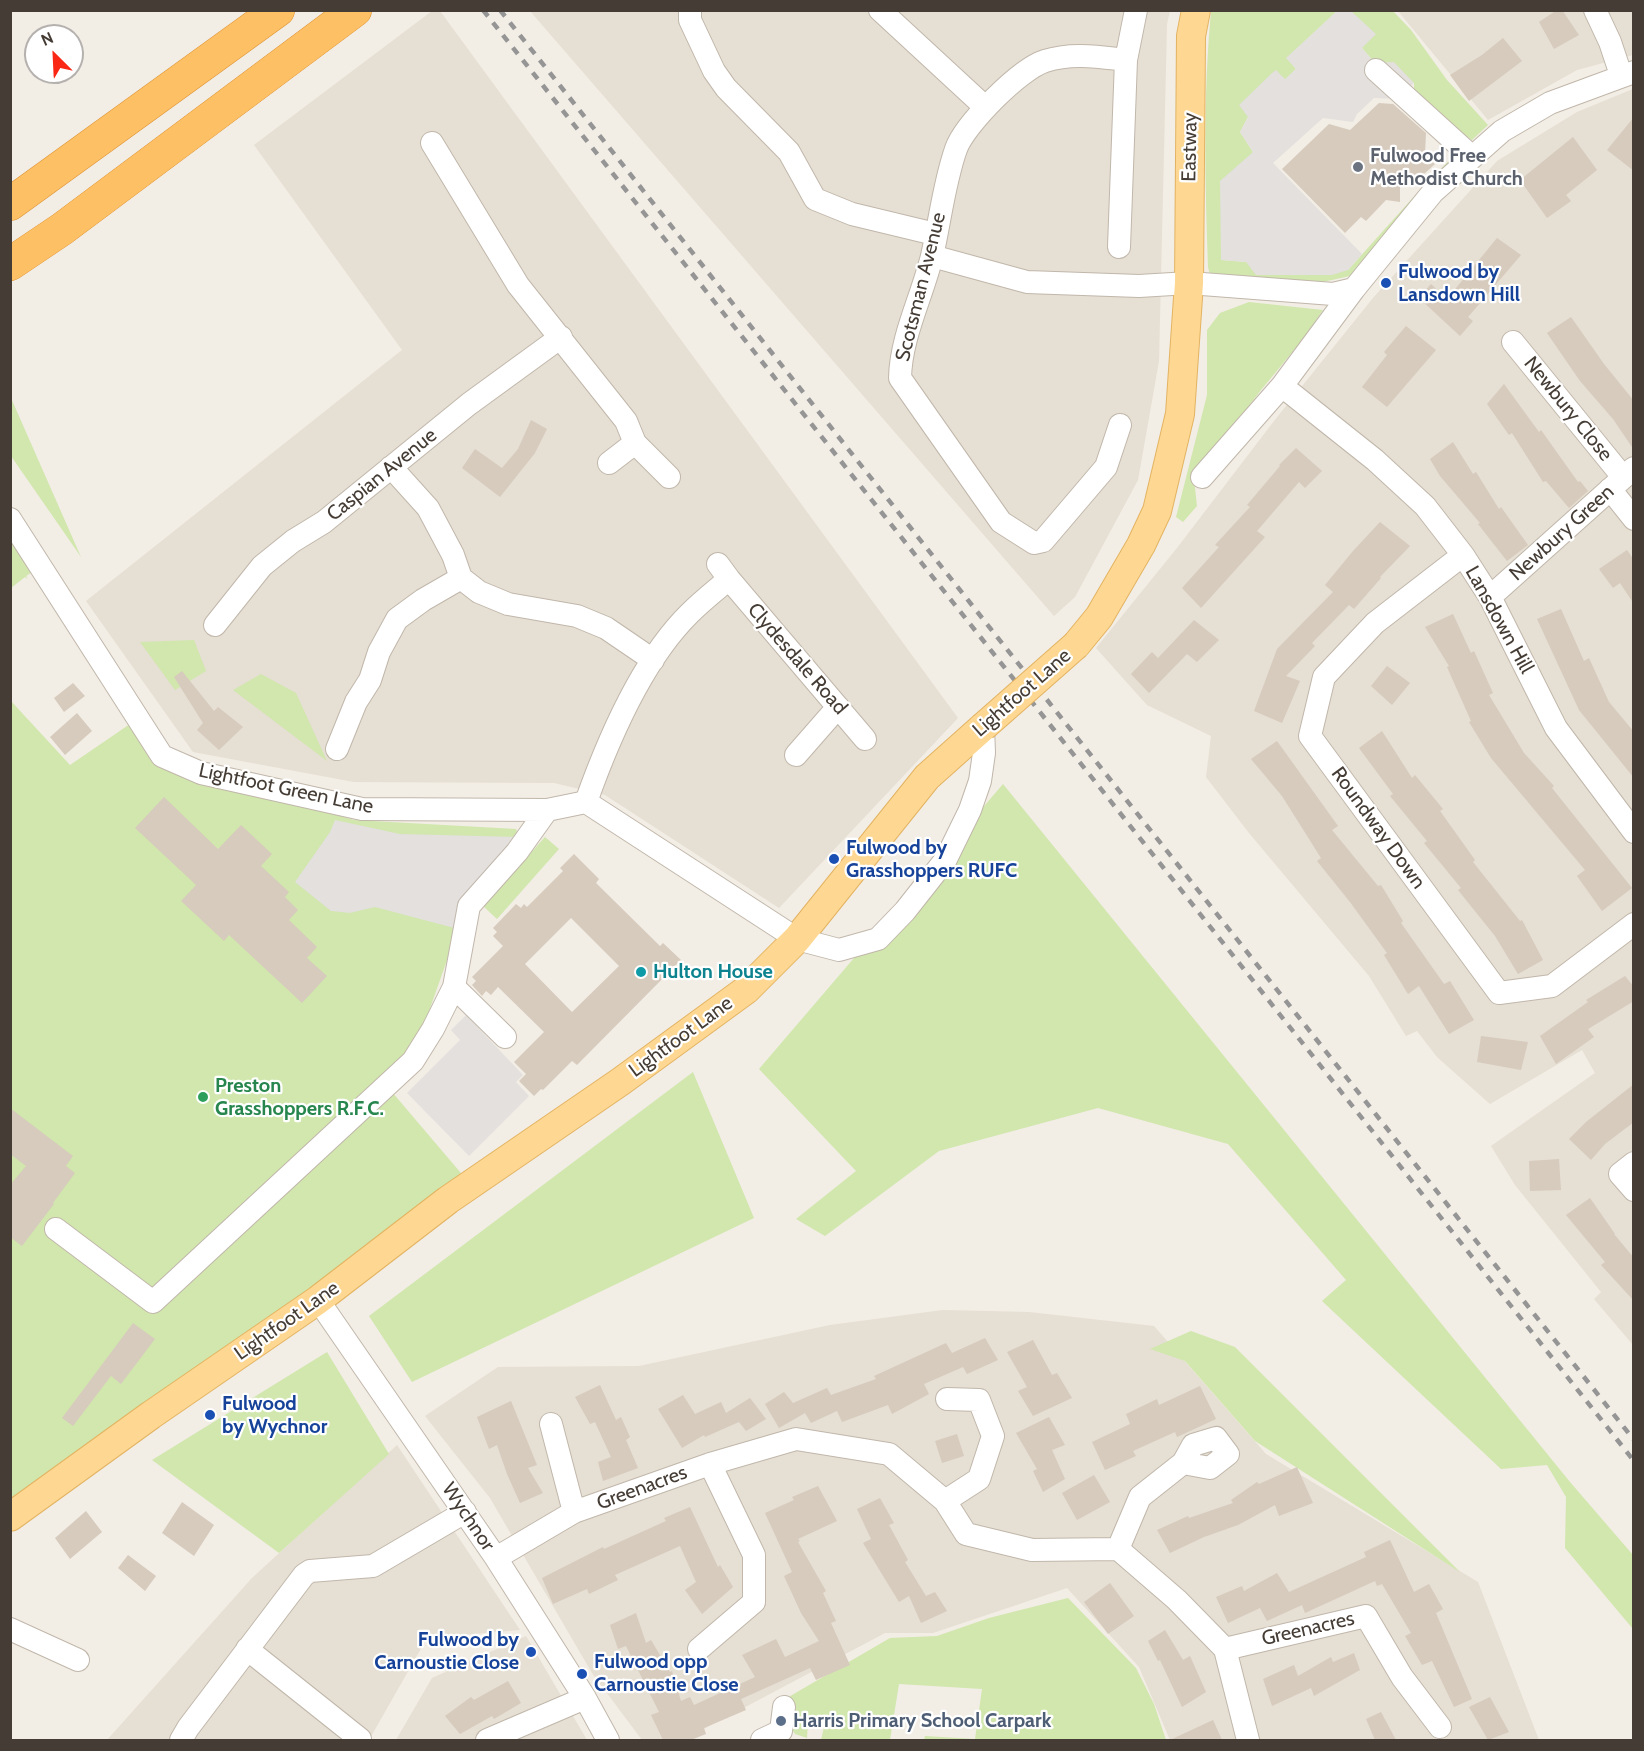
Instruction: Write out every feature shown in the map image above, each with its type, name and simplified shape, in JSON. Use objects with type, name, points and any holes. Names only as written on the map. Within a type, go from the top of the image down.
[{"type":"highway","points":[[10,204],[278,10]]},
{"type":"highway","points":[[10,264],[62,229],[355,10]]},
{"type":"main road","name":"Eastway","points":[[1189,284],[1191,36],[1196,10]]},
{"type":"main road","name":"Lightfoot Lane","points":[[10,1517],[151,1415],[318,1300],[448,1200],[620,1082],[746,990],[797,939],[927,777],[1076,645],[1099,617],[1141,545],[1157,511],[1180,414],[1189,284]]},
{"type":"street","points":[[690,10],[690,20],[714,71],[726,88],[789,152],[815,199],[1027,282],[1129,286],[1189,284],[1333,294],[1354,289]]},
{"type":"street","points":[[1119,246],[1126,60],[1136,10]]},
{"type":"street","points":[[1202,477],[1282,386],[1354,289],[1433,192],[1502,131],[1550,104],[1627,74],[1595,10]]},
{"type":"street","points":[[890,14],[985,107]]},
{"type":"street","name":"Scotsman Avenue","points":[[1120,425],[1106,467],[1043,541],[1034,543],[1001,522],[900,378],[900,360],[933,245],[957,147],[985,107],[1020,76],[1044,61],[1071,56],[1126,60]]},
{"type":"street","points":[[1376,70],[1472,157]]},
{"type":"street","points":[[432,143],[518,285],[626,421],[635,443],[669,477]]},
{"type":"street","name":"Caspian Avenue","points":[[215,625],[262,566],[293,541],[324,522],[469,404],[561,337]]},
{"type":"street","name":"Newbury Close","points":[[1513,342],[1622,478],[1634,519]]},
{"type":"street","name":"Lansdown Hill","points":[[1282,386],[1375,460],[1425,506],[1463,555],[1491,597],[1556,728],[1634,832]]},
{"type":"street","points":[[609,463],[635,443]]},
{"type":"street","points":[[391,467],[428,508],[453,555],[461,578],[480,592],[508,604],[577,616],[606,628],[653,660]]},
{"type":"street","name":"Newbury Green","points":[[1491,597],[1622,478]]},
{"type":"street","name":"Lightfoot Green Lane","points":[[10,519],[162,756],[201,773],[326,799],[362,809],[547,810],[586,802]]},
{"type":"street","name":"Roundway Down","points":[[1463,555],[1375,623],[1324,677],[1310,736],[1499,993],[1552,986],[1634,924]]},
{"type":"street","name":"Clydesdale Road","points":[[586,802],[603,756],[658,651],[724,572],[865,738]]},
{"type":"street","points":[[337,749],[356,702],[370,680],[379,652],[397,619],[423,600],[461,578]]},
{"type":"street","points":[[796,755],[838,706]]},
{"type":"street","points":[[586,802],[797,939],[839,950],[878,939],[905,911],[946,859],[970,810],[980,781],[984,753],[983,728]]},
{"type":"street","points":[[56,1229],[153,1302],[413,1061],[433,1029],[454,987],[469,906],[517,852],[547,810]]},
{"type":"street","points":[[454,987],[505,1037]]},
{"type":"street","points":[[1634,1163],[1620,1174],[1634,1190]]},
{"type":"street","name":"Wychnor","points":[[318,1300],[496,1558],[585,1698],[608,1740]]},
{"type":"street","points":[[945,1501],[979,1479],[993,1436],[979,1400],[947,1399]]},
{"type":"street","name":"Greenacres","points":[[551,1424],[574,1512]]},
{"type":"street","name":"Greenacres","points":[[496,1558],[574,1512],[710,1464],[796,1439],[889,1454],[945,1501],[966,1534],[1032,1550],[1118,1549]]},
{"type":"street","name":"Greenacres","points":[[699,1649],[754,1602],[754,1555],[710,1464]]},
{"type":"street","points":[[1183,1464],[1140,1497],[1118,1549],[1177,1600],[1225,1649],[1248,1740]]},
{"type":"street","points":[[181,1740],[304,1575],[310,1571],[373,1566],[465,1512]]},
{"type":"street","name":"Greenacres","points":[[1225,1649],[1366,1616],[1402,1677],[1440,1727]]},
{"type":"street","points":[[10,1629],[78,1660]]},
{"type":"street","points":[[247,1649],[360,1738]]},
{"type":"street","points":[[487,1740],[585,1698]]},
{"type":"street","points":[[762,1740],[781,1731],[784,1707]]},
{"type":"shaded area","points":[[432,11],[440,11],[958,718],[779,908],[605,795],[554,783],[354,782],[193,752],[86,601],[402,350],[254,145]]},
{"type":"shaded area","points":[[530,11],[1170,11],[1167,24],[1159,361],[1138,480],[1075,597],[1054,616]]},
{"type":"shaded area","points":[[1337,11],[1351,11],[1376,34],[1362,48],[1375,63],[1394,62],[1414,83],[1397,99],[1374,98],[1357,114],[1353,122],[1323,118],[1273,163],[1362,254],[1348,270],[1332,275],[1256,275],[1246,262],[1221,260],[1220,181],[1253,152],[1240,132],[1248,117],[1239,105],[1276,70],[1285,79],[1296,69],[1286,58]]},
{"type":"shaded area","points":[[1398,11],[1633,11],[1633,55],[1577,70],[1488,120]]},
{"type":"shaded area","points":[[1633,89],[1633,1345],[1594,1299],[1601,1292],[1515,1185],[1491,1146],[1595,1073],[1582,1050],[1490,1104],[1437,1057],[1417,1031],[1406,1036],[1369,976],[1249,833],[1206,777],[1211,736],[1147,705],[1096,648],[1373,298],[1497,161],[1577,112]]},
{"type":"shaded area","points":[[335,820],[400,834],[519,837],[458,929],[375,907],[350,913],[331,911],[295,882],[330,832]]},
{"type":"shaded area","points":[[466,1015],[523,1075],[516,1082],[529,1096],[469,1156],[407,1093],[460,1040],[451,1030]]},
{"type":"shaded area","points":[[943,1310],[1029,1312],[1154,1326],[1266,1454],[1478,1582],[1539,1740],[1170,1740],[1139,1667],[1067,1588],[933,1633],[885,1633],[683,1740],[642,1740],[592,1673],[490,1498],[425,1416],[498,1367],[639,1366],[830,1325]]},
{"type":"shaded area","points":[[397,1445],[520,1630],[427,1638],[369,1740],[107,1740],[252,1578]]},
{"type":"shaded area","points":[[526,1636],[587,1740],[396,1740],[432,1678]]},
{"type":"green space","points":[[1211,11],[1337,11],[1287,58],[1296,69],[1248,117],[1240,132],[1253,152],[1222,260],[1348,270],[1427,182],[1457,153],[1459,155],[1350,276],[1309,285],[1210,275],[1205,139]]},
{"type":"green space","points":[[1351,11],[1393,11],[1411,30],[1447,80],[1488,125],[1472,140],[1441,120],[1414,91],[1414,83],[1375,63],[1362,48]]},
{"type":"green space","points":[[1249,302],[1323,310],[1304,338],[1261,390],[1194,479],[1197,506],[1183,522],[1176,517],[1207,395],[1207,330],[1220,313]]},
{"type":"green space","points":[[11,398],[81,557],[11,456]]},
{"type":"green space","points":[[10,536],[34,571],[26,576],[28,579],[25,577],[11,588]]},
{"type":"green space","points":[[194,640],[206,671],[175,690],[140,642]]},
{"type":"green space","points":[[261,674],[296,693],[327,761],[233,690]]},
{"type":"green space","name":"Preston Grasshoppers R.F.C.","points":[[11,701],[70,765],[130,724],[158,760],[354,820],[516,829],[519,837],[458,929],[428,1014],[392,1092],[466,1179],[11,1501]]},
{"type":"green space","points":[[1003,784],[1570,1482],[1633,1555],[1633,1629],[1565,1548],[1566,1497],[1547,1465],[1501,1469],[1322,1301],[1346,1280],[1228,1144],[1098,1108],[939,1151],[825,1236],[796,1219],[856,1171],[759,1069]]},
{"type":"green space","points":[[545,837],[559,849],[497,919],[483,906]]},
{"type":"green space","points":[[693,1072],[754,1218],[412,1382],[369,1316]]},
{"type":"green space","points":[[1191,1331],[1235,1347],[1460,1572],[1255,1441],[1185,1361],[1150,1349]]},
{"type":"green space","points":[[327,1352],[389,1454],[279,1553],[152,1460]]},
{"type":"green space","points":[[1068,1598],[1136,1668],[1154,1704],[1166,1740],[924,1740],[925,1736],[975,1739],[982,1689],[899,1684],[890,1740],[821,1740],[825,1723],[808,1721],[807,1738],[795,1734],[788,1723],[780,1702],[890,1638],[937,1636],[989,1618]]},
{"type":"building","points":[[1557,10],[1562,10],[1579,35],[1554,49],[1539,22]]},
{"type":"building","points":[[1503,38],[1522,61],[1469,101],[1450,75],[1482,55]]},
{"type":"building","name":"Fulwood Free Methodist Church","points":[[1379,103],[1393,104],[1426,133],[1425,154],[1435,164],[1414,183],[1400,187],[1400,202],[1386,200],[1366,221],[1361,217],[1345,233],[1282,169],[1329,124],[1350,130]]},
{"type":"building","points":[[1634,117],[1634,171],[1607,150]]},
{"type":"building","points":[[1573,137],[1597,170],[1566,195],[1571,201],[1547,218],[1520,180]]},
{"type":"building","points":[[1497,238],[1521,255],[1468,317],[1473,321],[1460,336],[1419,298],[1431,284],[1447,299]]},
{"type":"building","points":[[1571,317],[1604,364],[1634,401],[1634,450],[1613,419],[1580,381],[1547,333]]},
{"type":"building","points":[[1406,326],[1436,350],[1387,407],[1362,387],[1387,355],[1384,352]]},
{"type":"building","points":[[1504,384],[1539,432],[1541,430],[1578,482],[1580,481],[1588,491],[1569,508],[1546,481],[1543,482],[1512,433],[1509,435],[1487,404]]},
{"type":"building","points":[[531,420],[547,429],[535,453],[500,497],[462,468],[475,449],[502,468],[518,449]]},
{"type":"building","points":[[1453,442],[1473,474],[1476,472],[1499,509],[1501,507],[1528,545],[1507,561],[1478,524],[1480,523],[1440,476],[1430,459]]},
{"type":"building","points":[[1296,448],[1322,471],[1305,488],[1299,482],[1257,531],[1265,537],[1201,608],[1182,588],[1219,547],[1215,545],[1250,507],[1247,505],[1279,465]]},
{"type":"building","points":[[1380,522],[1410,546],[1380,577],[1354,609],[1349,605],[1312,643],[1315,646],[1286,676],[1300,681],[1282,723],[1254,711],[1277,649],[1333,592],[1325,585]]},
{"type":"building","points":[[1627,550],[1634,560],[1634,604],[1620,583],[1613,588],[1599,569]]},
{"type":"building","points":[[1561,609],[1584,661],[1589,658],[1609,702],[1634,732],[1634,778],[1579,710],[1537,619]]},
{"type":"building","points":[[1453,614],[1471,653],[1474,651],[1493,693],[1489,695],[1524,753],[1554,786],[1552,788],[1632,888],[1602,911],[1577,876],[1585,870],[1491,758],[1469,722],[1471,721],[1447,667],[1449,666],[1425,627]]},
{"type":"building","points":[[1194,620],[1219,640],[1197,662],[1187,654],[1149,693],[1131,674],[1152,652],[1158,658]]},
{"type":"building","points":[[1387,666],[1410,683],[1392,705],[1371,686]]},
{"type":"building","points":[[182,671],[214,711],[218,707],[243,727],[219,750],[197,730],[203,723],[174,677]]},
{"type":"building","points":[[73,683],[85,696],[64,712],[54,698]]},
{"type":"building","points":[[77,713],[92,731],[65,755],[50,737]]},
{"type":"building","points":[[1382,731],[1412,778],[1415,775],[1443,809],[1440,811],[1475,860],[1473,862],[1520,921],[1522,920],[1543,960],[1518,974],[1495,936],[1458,890],[1461,888],[1390,796],[1393,794],[1359,748]]},
{"type":"building","points":[[1277,741],[1338,826],[1332,830],[1378,886],[1381,885],[1403,921],[1401,923],[1444,984],[1450,981],[1474,1020],[1449,1034],[1419,986],[1408,994],[1384,955],[1387,953],[1317,861],[1321,858],[1282,796],[1251,759]]},
{"type":"building","points":[[164,797],[218,849],[241,825],[272,854],[261,866],[289,892],[285,897],[298,910],[289,920],[317,947],[307,958],[327,976],[302,1003],[229,935],[224,941],[181,901],[196,885],[135,828]]},
{"type":"building","name":"Hulton House","points":[[574,854],[599,879],[596,883],[660,946],[663,943],[681,960],[577,1065],[572,1061],[534,1096],[519,1081],[526,1074],[514,1062],[544,1032],[498,987],[491,995],[486,991],[482,996],[472,985],[476,981],[472,977],[503,946],[493,936],[497,932],[493,928],[516,904],[521,908],[524,904],[527,907],[563,871],[560,868]],"holes":[[[571,918],[619,966],[572,1012],[525,964]]]},
{"type":"building","points":[[1625,976],[1634,987],[1634,1001],[1588,1029],[1594,1037],[1556,1064],[1540,1036],[1588,1002],[1586,1000]]},
{"type":"building","points":[[1481,1036],[1528,1042],[1521,1070],[1477,1062]]},
{"type":"building","points":[[1634,1084],[1634,1122],[1605,1144],[1591,1160],[1569,1139],[1586,1122]]},
{"type":"building","points":[[10,1108],[73,1156],[66,1166],[75,1173],[22,1246],[10,1237],[10,1185],[26,1166],[10,1154]]},
{"type":"building","points":[[1559,1159],[1561,1190],[1530,1191],[1529,1161]]},
{"type":"building","points":[[1590,1198],[1614,1234],[1634,1258],[1634,1301],[1601,1265],[1605,1262],[1566,1215]]},
{"type":"building","points":[[133,1323],[155,1339],[121,1384],[111,1376],[73,1426],[62,1418]]},
{"type":"building","points":[[985,1338],[998,1360],[967,1374],[963,1367],[924,1384],[929,1394],[892,1414],[888,1405],[842,1422],[837,1411],[811,1423],[805,1413],[779,1428],[765,1404],[784,1392],[793,1403],[827,1388],[831,1395],[876,1379],[874,1376],[946,1343],[952,1353]]},
{"type":"building","points":[[1033,1340],[1052,1375],[1057,1373],[1072,1398],[1033,1416],[1018,1391],[1027,1387],[1007,1352]]},
{"type":"building","points":[[600,1385],[616,1420],[621,1417],[630,1437],[626,1440],[638,1468],[603,1481],[598,1462],[611,1457],[595,1422],[590,1424],[575,1397]]},
{"type":"building","points":[[1200,1386],[1216,1419],[1177,1437],[1175,1432],[1133,1451],[1136,1456],[1105,1470],[1092,1442],[1130,1424],[1126,1414],[1157,1399],[1159,1405]]},
{"type":"building","points":[[683,1395],[695,1414],[721,1402],[726,1413],[750,1398],[766,1419],[746,1431],[739,1422],[705,1437],[704,1435],[682,1448],[658,1409]]},
{"type":"building","points":[[511,1401],[537,1465],[528,1468],[543,1493],[520,1503],[497,1445],[489,1449],[477,1417]]},
{"type":"building","points":[[1049,1417],[1065,1445],[1052,1450],[1065,1479],[1043,1492],[1033,1471],[1037,1469],[1016,1433]]},
{"type":"building","points":[[957,1434],[964,1456],[942,1463],[935,1441]]},
{"type":"building","points":[[1297,1467],[1313,1503],[1279,1516],[1275,1505],[1238,1525],[1204,1537],[1170,1553],[1157,1530],[1188,1516],[1189,1518],[1233,1503],[1231,1500],[1257,1482],[1259,1484]]},
{"type":"building","points":[[1094,1475],[1110,1502],[1077,1520],[1062,1493]]},
{"type":"building","points":[[818,1486],[837,1521],[798,1539],[800,1541],[798,1542],[826,1591],[823,1593],[836,1621],[831,1623],[850,1665],[816,1680],[810,1668],[741,1699],[746,1710],[704,1728],[706,1734],[691,1740],[663,1740],[651,1715],[659,1712],[626,1646],[618,1649],[610,1625],[636,1613],[646,1643],[651,1640],[670,1672],[672,1671],[681,1701],[690,1697],[694,1705],[755,1677],[742,1655],[776,1639],[785,1657],[819,1641],[801,1613],[784,1576],[792,1572],[765,1513],[794,1500],[792,1497]]},
{"type":"building","points":[[880,1498],[894,1523],[889,1525],[908,1560],[905,1562],[926,1596],[935,1592],[947,1611],[921,1623],[909,1596],[899,1602],[863,1543],[871,1539],[857,1509]]},
{"type":"building","points":[[182,1502],[214,1525],[194,1556],[162,1533]]},
{"type":"building","points":[[690,1507],[718,1567],[720,1565],[733,1587],[702,1614],[685,1590],[696,1582],[680,1546],[615,1575],[618,1580],[589,1594],[587,1589],[553,1604],[542,1578],[603,1547],[604,1549],[666,1521],[664,1518]]},
{"type":"building","points":[[86,1511],[102,1532],[70,1559],[55,1538]]},
{"type":"building","points":[[1390,1540],[1414,1592],[1429,1584],[1443,1609],[1436,1613],[1472,1699],[1454,1707],[1432,1661],[1422,1665],[1405,1636],[1411,1633],[1382,1584],[1377,1586],[1375,1581],[1305,1613],[1302,1605],[1267,1621],[1260,1608],[1228,1623],[1216,1597],[1242,1586],[1244,1591],[1277,1573],[1289,1592],[1366,1557],[1364,1552]]},
{"type":"building","points":[[128,1555],[156,1576],[145,1591],[118,1568]]},
{"type":"building","points":[[1110,1583],[1134,1616],[1108,1634],[1084,1602]]},
{"type":"building","points":[[1165,1630],[1183,1660],[1190,1656],[1206,1692],[1182,1707],[1160,1660],[1158,1661],[1148,1641]]},
{"type":"building","points":[[1354,1653],[1360,1670],[1314,1696],[1311,1688],[1272,1706],[1263,1679],[1294,1665],[1298,1676],[1331,1657],[1333,1662]]},
{"type":"building","points":[[508,1681],[521,1703],[494,1719],[492,1716],[460,1734],[445,1716],[471,1697],[474,1700]]},
{"type":"building","points":[[1490,1697],[1509,1732],[1488,1740],[1469,1707]]},
{"type":"building","points":[[1381,1712],[1396,1740],[1375,1740],[1366,1719]]},
{"type":"building","points":[[1213,1720],[1222,1740],[1170,1740]]},
{"type":"railway","points":[[483,10],[1634,1461]]},
{"type":"railway","points":[[500,10],[1634,1440]]},
{"type":"place","name":"Fulwood Free Methodist Church","points":[[1358,167]]},
{"type":"place","name":"Fulwood by Lansdown Hill","points":[[1386,283]]},
{"type":"place","name":"Fulwood by Grasshoppers RUFC","points":[[834,859]]},
{"type":"place","name":"Hulton House","points":[[641,972]]},
{"type":"place","name":"Preston Grasshoppers R.F.C.","points":[[203,1097]]},
{"type":"place","name":"Fulwood by Wychnor","points":[[210,1415]]},
{"type":"place","name":"Fulwood by Carnoustie Close","points":[[531,1652]]},
{"type":"place","name":"Fulwood opp Carnoustie Close","points":[[582,1674]]},
{"type":"place","name":"Harris Primary School Carpark","points":[[781,1721]]}]
